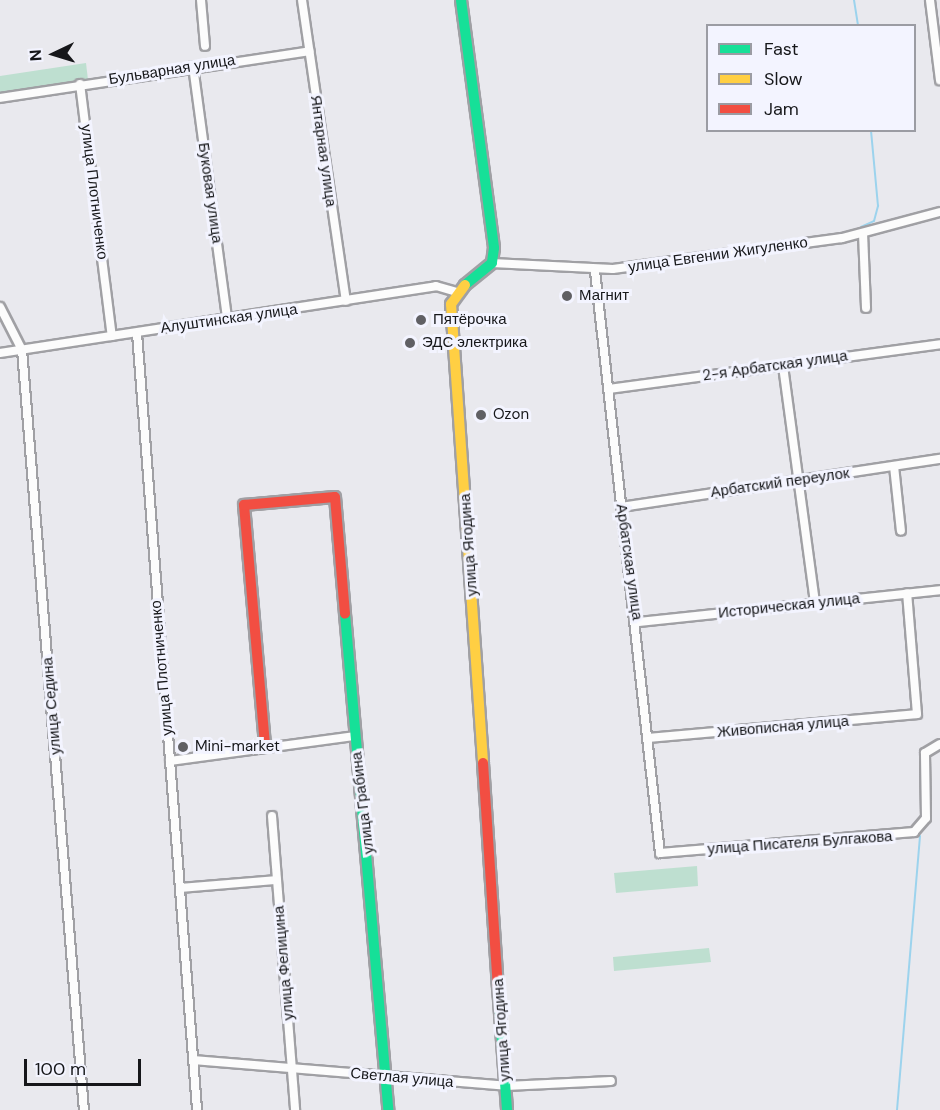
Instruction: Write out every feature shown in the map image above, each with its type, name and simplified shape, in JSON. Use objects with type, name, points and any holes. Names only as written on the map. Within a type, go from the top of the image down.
[{"type":"street","points":[[201,0],[205,46]]},
{"type":"street","name":"Янтарная улица","points":[[302,0],[346,301]]},
{"type":"street","points":[[457,291],[492,263],[461,0]]},
{"type":"street","points":[[930,0],[940,80]]},
{"type":"street","name":"Бульварная улица","points":[[0,98],[193,66],[309,51]]},
{"type":"street","name":"Буковая улица","points":[[193,66],[227,320]]},
{"type":"street","name":"улица Плотниченко","points":[[80,84],[112,336]]},
{"type":"street","name":"улица Евгении Жигуленко","points":[[492,263],[594,271],[862,232],[940,212]]},
{"type":"street","points":[[862,232],[866,308]]},
{"type":"street","name":"Арбатская улица","points":[[594,271],[621,507],[638,622],[660,853]]},
{"type":"street","name":"Алуштинская улица","points":[[0,353],[227,320],[436,286],[457,291]]},
{"type":"street","name":"улица Ягодина","points":[[457,291],[451,304],[507,1110]]},
{"type":"street","name":"улица Седина","points":[[0,308],[22,350],[84,1110]]},
{"type":"street","name":"улица Плотниченко","points":[[137,333],[198,1110]]},
{"type":"street","name":"2-я Арбатская улица","points":[[609,388],[940,344]]},
{"type":"street","points":[[783,366],[815,603]]},
{"type":"street","name":"Арбатский переулок","points":[[621,507],[940,459]]},
{"type":"street","points":[[894,466],[901,531]]},
{"type":"street","name":"улица Грабина","points":[[265,745],[243,505],[335,496],[388,1110]]},
{"type":"street","name":"Историческая улица","points":[[638,622],[940,590]]},
{"type":"street","name":"Живописная улица","points":[[649,738],[917,714],[907,593]]},
{"type":"street","points":[[170,761],[255,752],[265,745],[355,736]]},
{"type":"street","name":"улица Писателя Булгакова","points":[[660,853],[914,832],[926,818],[925,753],[938,744]]},
{"type":"street","name":"улица Фелицина","points":[[272,816],[295,1110]]},
{"type":"street","points":[[182,888],[277,880]]},
{"type":"street","name":"Светлая улица","points":[[193,1060],[293,1067],[386,1078],[506,1086],[611,1080]]},
{"type":"green space","points":[[86,63],[88,80],[0,93],[0,76]]},
{"type":"green space","points":[[697,866],[698,886],[616,893],[614,873]]},
{"type":"green space","points":[[709,948],[711,962],[614,971],[613,957]]},
{"type":"waterway","points":[[854,0],[858,24]]},
{"type":"waterway","points":[[861,227],[874,221],[878,206],[871,132]]},
{"type":"waterway","points":[[897,1110],[920,836]]},
{"type":"traffic: fast","points":[[461,0],[494,248],[492,263],[465,285]]},
{"type":"traffic: fast","points":[[345,614],[388,1110]]},
{"type":"traffic: fast","points":[[498,987],[507,1110]]},
{"type":"traffic: slow","points":[[465,285],[451,304],[483,763]]},
{"type":"traffic: jam","points":[[265,745],[244,505],[335,497],[345,614]]},
{"type":"traffic: jam","points":[[483,763],[498,987]]},
{"type":"place","name":"Магнит","points":[[567,296]]},
{"type":"place","name":"Пятёрочка","points":[[421,320]]},
{"type":"place","name":"ЭДС электрика","points":[[410,343]]},
{"type":"place","name":"Ozon","points":[[481,415]]},
{"type":"place","name":"Mini-market","points":[[183,747]]}]
